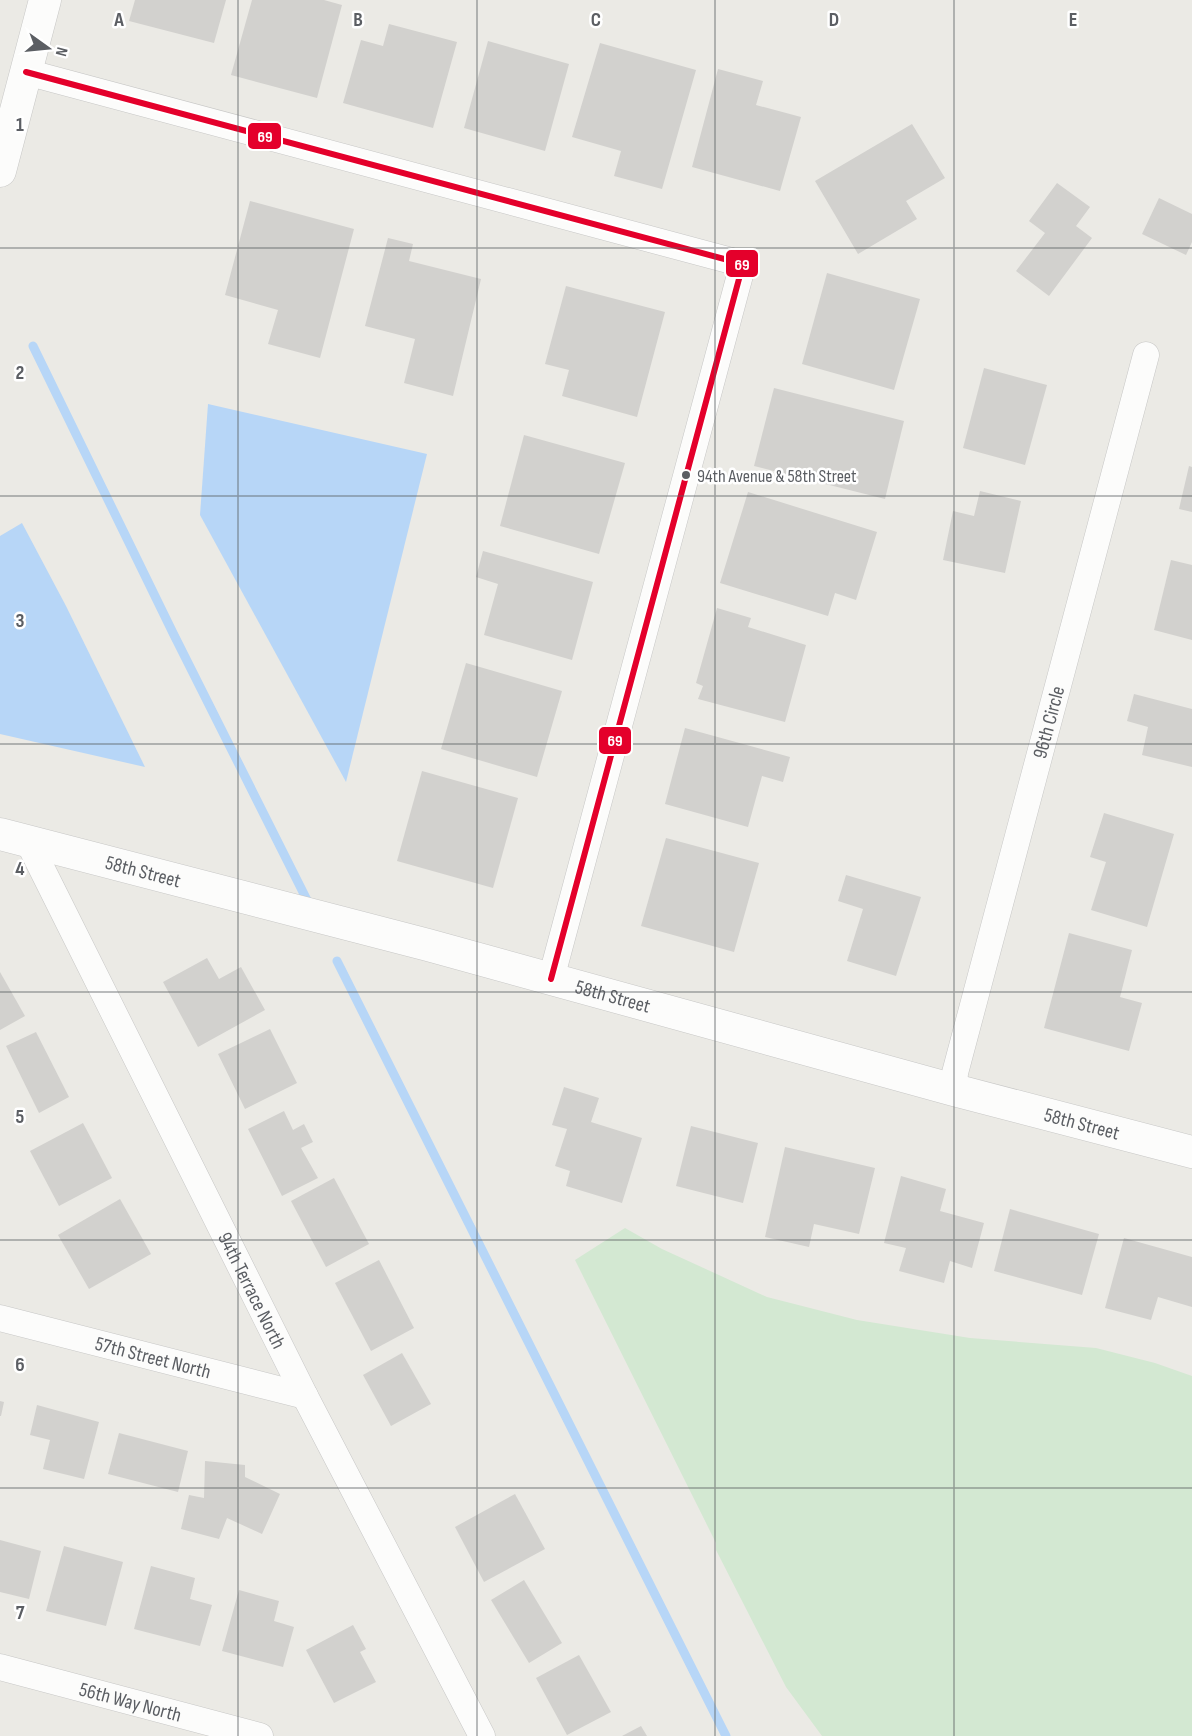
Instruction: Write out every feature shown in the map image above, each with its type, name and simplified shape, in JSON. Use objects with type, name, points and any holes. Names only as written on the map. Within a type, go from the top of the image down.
[{"type":"street","points":[[0,171],[45,0]]},
{"type":"street","points":[[26,72],[743,264],[551,979]]},
{"type":"street","name":"96th Circle","points":[[954,1090],[955,1072],[1146,355]]},
{"type":"street","name":"58th Street","points":[[14,838],[428,945],[954,1090],[1192,1152]]},
{"type":"street","name":"94th Terrace North","points":[[14,838],[482,1736]]},
{"type":"street","name":"57th Street North","points":[[0,1318],[304,1396]]},
{"type":"street","name":"56th Way North","points":[[0,1667],[260,1736]]},
{"type":"green space","points":[[625,1228],[662,1249],[767,1297],[857,1320],[970,1338],[1096,1348],[1155,1363],[1192,1376],[1192,1736],[822,1736],[786,1687],[716,1550],[716,1543],[575,1260]]},
{"type":"water","points":[[208,404],[427,454],[346,782],[200,515]]},
{"type":"water","points":[[22,523],[66,606],[145,767],[0,734],[0,536]]},
{"type":"building","points":[[135,0],[226,0],[214,43],[129,21]]},
{"type":"building","points":[[252,0],[324,0],[342,5],[317,98],[231,75]]},
{"type":"building","points":[[389,24],[457,42],[433,128],[343,103],[361,40],[383,46]]},
{"type":"building","points":[[488,41],[569,64],[545,151],[464,128]]},
{"type":"building","points":[[600,43],[696,70],[662,189],[614,176],[621,151],[572,137]]},
{"type":"building","points":[[718,69],[763,81],[756,105],[801,117],[780,191],[692,167]]},
{"type":"building","points":[[912,124],[945,178],[906,201],[917,219],[858,254],[815,181]]},
{"type":"building","points":[[1057,183],[1090,207],[1076,226],[1092,238],[1049,296],[1016,271],[1045,233],[1029,221]]},
{"type":"building","points":[[1159,198],[1192,214],[1192,242],[1186,255],[1142,234]]},
{"type":"building","points":[[250,201],[354,229],[320,358],[268,344],[278,310],[225,295]]},
{"type":"building","points":[[388,238],[413,244],[409,261],[481,279],[453,396],[404,383],[415,339],[365,326]]},
{"type":"building","points":[[827,273],[920,299],[894,390],[802,364]]},
{"type":"building","points":[[566,286],[665,312],[637,417],[562,396],[569,370],[545,364]]},
{"type":"building","points":[[984,368],[1047,385],[1025,465],[963,448]]},
{"type":"building","points":[[774,388],[904,421],[885,499],[754,466]]},
{"type":"building","points":[[524,435],[625,463],[599,554],[500,526]]},
{"type":"building","points":[[1189,466],[1192,467],[1192,512],[1179,509]]},
{"type":"building","points":[[980,491],[1021,501],[1005,573],[943,560],[953,511],[974,516]]},
{"type":"building","points":[[748,492],[877,532],[856,600],[835,593],[828,616],[720,583]]},
{"type":"building","points":[[483,551],[593,582],[572,660],[484,635],[498,584],[476,577]]},
{"type":"building","points":[[1171,560],[1192,565],[1192,640],[1154,630]]},
{"type":"building","points":[[717,608],[751,618],[748,627],[806,645],[785,722],[698,699],[703,686],[696,683]]},
{"type":"building","points":[[466,663],[562,691],[537,777],[441,749]]},
{"type":"building","points":[[1134,694],[1192,709],[1192,767],[1142,755],[1148,727],[1127,721]]},
{"type":"building","points":[[685,728],[790,757],[783,782],[762,776],[748,827],[665,804]]},
{"type":"building","points":[[422,771],[518,798],[493,888],[397,861]]},
{"type":"building","points":[[1104,813],[1174,834],[1147,927],[1091,910],[1106,862],[1090,857]]},
{"type":"building","points":[[666,838],[759,863],[734,952],[641,926]]},
{"type":"building","points":[[846,875],[921,897],[896,976],[847,961],[863,909],[838,901]]},
{"type":"building","points":[[1069,933],[1132,950],[1120,997],[1142,1003],[1129,1051],[1044,1028]]},
{"type":"building","points":[[207,958],[219,979],[241,967],[265,1010],[198,1047],[163,982]]},
{"type":"building","points":[[0,972],[25,1016],[0,1030]]},
{"type":"building","points":[[270,1029],[297,1083],[245,1109],[218,1054]]},
{"type":"building","points":[[36,1032],[69,1097],[39,1113],[6,1046]]},
{"type":"building","points":[[564,1087],[599,1098],[591,1122],[642,1138],[622,1203],[566,1186],[570,1171],[555,1166],[567,1129],[552,1125]]},
{"type":"building","points":[[284,1111],[293,1130],[304,1124],[313,1142],[301,1148],[318,1178],[282,1196],[248,1129]]},
{"type":"building","points":[[83,1123],[112,1178],[59,1206],[30,1151]]},
{"type":"building","points":[[691,1126],[758,1143],[743,1203],[676,1186]]},
{"type":"building","points":[[785,1147],[875,1168],[859,1234],[814,1224],[809,1247],[765,1237]]},
{"type":"building","points":[[901,1176],[946,1189],[940,1211],[984,1223],[972,1268],[950,1261],[944,1283],[899,1271],[906,1248],[884,1243]]},
{"type":"building","points":[[334,1178],[369,1244],[326,1267],[291,1201]]},
{"type":"building","points":[[120,1199],[151,1254],[89,1289],[58,1235]]},
{"type":"building","points":[[1010,1209],[1099,1234],[1082,1295],[994,1271]]},
{"type":"building","points":[[1124,1238],[1192,1257],[1192,1307],[1158,1297],[1151,1320],[1105,1308]]},
{"type":"building","points":[[379,1260],[414,1328],[371,1351],[335,1283]]},
{"type":"building","points":[[402,1353],[431,1404],[391,1426],[363,1375]]},
{"type":"building","points":[[0,1401],[4,1402],[1,1416],[0,1416]]},
{"type":"building","points":[[37,1405],[99,1422],[84,1479],[43,1469],[50,1440],[30,1435]]},
{"type":"building","points":[[119,1433],[188,1451],[178,1492],[108,1474]]},
{"type":"building","points":[[205,1461],[245,1465],[245,1477],[280,1494],[262,1534],[227,1518],[219,1539],[181,1529],[189,1495],[204,1498]]},
{"type":"building","points":[[515,1494],[545,1549],[484,1582],[455,1527]]},
{"type":"building","points":[[0,1540],[41,1551],[29,1599],[0,1592]]},
{"type":"building","points":[[64,1546],[123,1562],[106,1626],[46,1611]]},
{"type":"building","points":[[151,1566],[195,1578],[190,1599],[212,1605],[200,1646],[134,1629]]},
{"type":"building","points":[[524,1580],[562,1643],[529,1663],[491,1600]]},
{"type":"building","points":[[239,1590],[279,1601],[274,1621],[294,1627],[283,1667],[222,1651]]},
{"type":"building","points":[[353,1625],[366,1649],[360,1652],[376,1682],[334,1703],[306,1650]]},
{"type":"building","points":[[579,1655],[611,1712],[567,1735],[536,1678]]},
{"type":"building","points":[[641,1726],[647,1736],[622,1736]]},
{"type":"waterway","points":[[33,346],[310,906]]},
{"type":"waterway","points":[[337,961],[726,1736]]},
{"type":"transit line","name":"69","points":[[26,72],[743,264],[551,979]]},
{"type":"place","name":"94th Avenue & 58th Street","points":[[686,475]]}]
